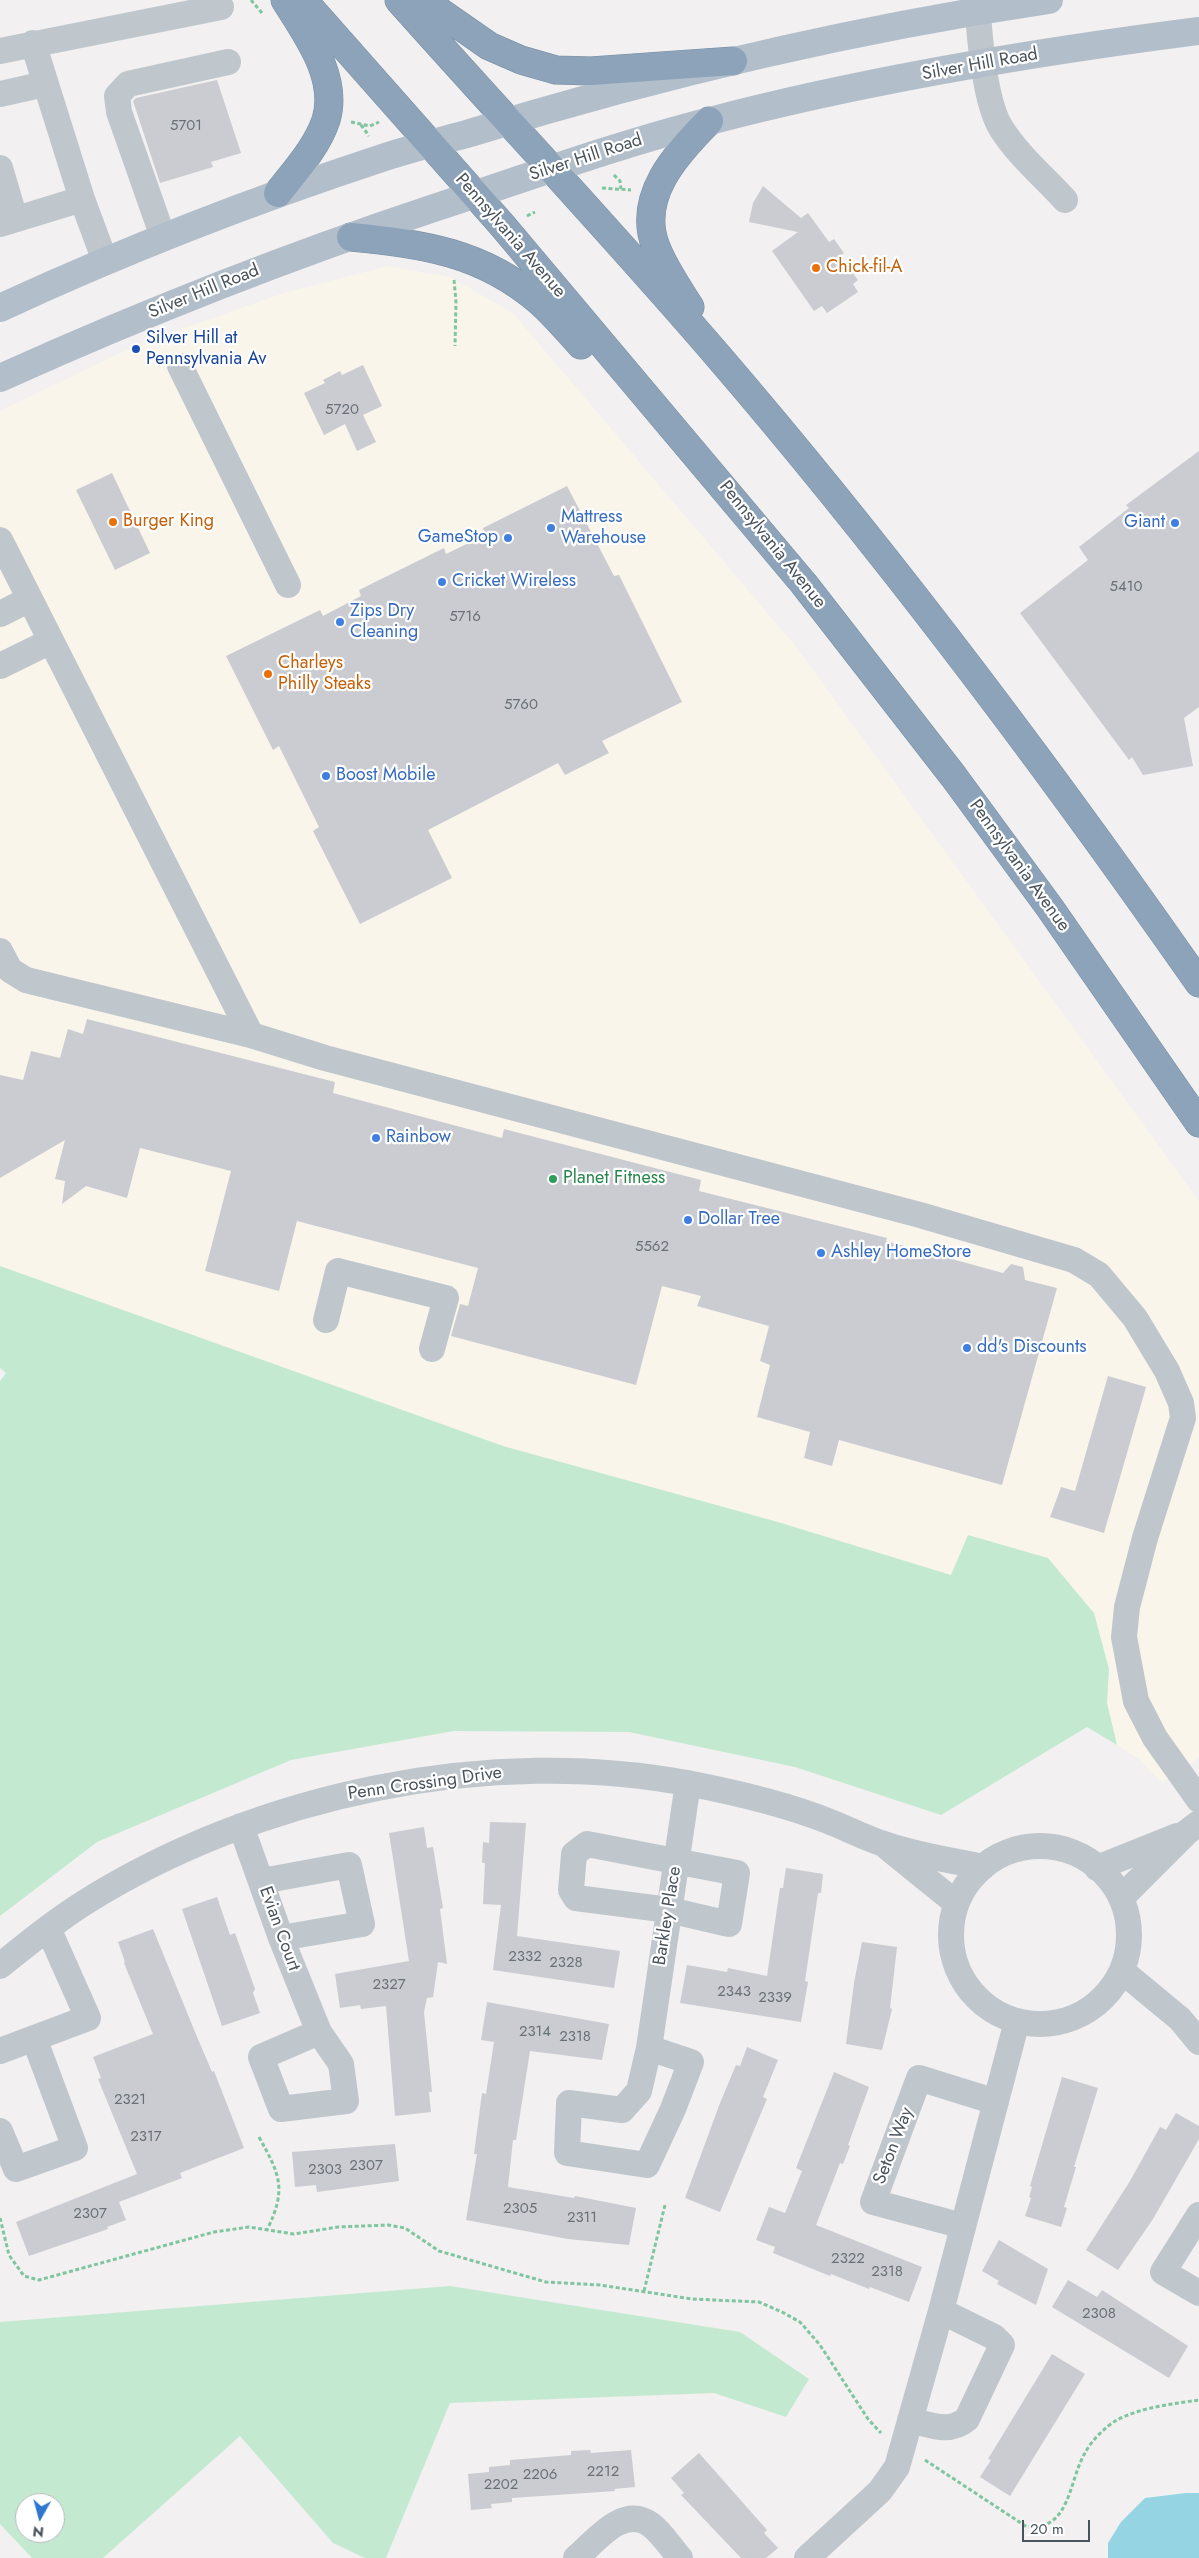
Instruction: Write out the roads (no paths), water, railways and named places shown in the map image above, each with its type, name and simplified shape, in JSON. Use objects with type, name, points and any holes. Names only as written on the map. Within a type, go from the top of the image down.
[{"type":"highway","points":[[278,193],[318,136],[326,118],[328,92],[320,60],[285,0]]},
{"type":"highway","name":"Pennsylvania Avenue","points":[[303,0],[475,194],[676,429],[804,584],[954,777],[1050,908],[1199,1123]]},
{"type":"highway","points":[[400,0],[718,356],[849,515],[951,644],[1079,814],[1199,983]]},
{"type":"highway","points":[[422,0],[489,46],[521,60],[556,70],[591,71],[733,61]]},
{"type":"highway","points":[[709,121],[682,148],[662,177],[655,196],[652,220],[655,246],[718,356]]},
{"type":"highway","points":[[351,237],[430,246],[458,254],[492,270],[540,302],[596,363],[676,429]]},
{"type":"main road","points":[[0,308],[163,237],[278,193],[388,156],[733,61],[977,6],[1049,0]]},
{"type":"main road","name":"Silver Hill Road","points":[[0,378],[180,301],[351,237],[550,169],[709,121],[836,92],[985,64],[1199,31]]},
{"type":"main road","points":[[0,288],[54,283]]},
{"type":"street","points":[[977,6],[993,111],[1001,128],[1065,200]]},
{"type":"street","points":[[0,51],[221,7]]},
{"type":"street","points":[[33,43],[82,199],[106,261]]},
{"type":"street","points":[[163,237],[119,112],[117,96],[128,84],[228,62]]},
{"type":"street","points":[[0,94],[45,84]]},
{"type":"street","points":[[0,168],[7,222],[82,199]]},
{"type":"street","points":[[180,366],[288,585]]},
{"type":"street","points":[[0,540],[251,1035]]},
{"type":"street","points":[[0,613],[30,599]]},
{"type":"street","points":[[0,666],[51,641]]},
{"type":"street","points":[[0,951],[10,970],[26,980],[251,1035],[325,1058],[920,1215],[1074,1260],[1099,1275],[1135,1318],[1167,1371],[1181,1403],[1183,1418],[1145,1538],[1127,1607],[1124,1637],[1136,1700],[1156,1738],[1199,1800]]},
{"type":"street","points":[[326,1320],[338,1271],[446,1298],[432,1349]]},
{"type":"street","name":"Penn Crossing Drive","points":[[0,1966],[85,1902],[195,1845],[241,1826],[317,1802],[379,1787],[483,1773],[526,1770],[593,1772],[688,1783],[759,1799],[827,1820],[882,1844],[983,1868]]},
{"type":"street","name":"Barkley Place","points":[[649,2048],[691,2062],[673,2109],[647,2165],[567,2153],[569,2103],[622,2110],[639,2091],[649,2048],[688,1783]]},
{"type":"street","name":"Evian Court","points":[[241,1826],[281,1938],[319,2032]]},
{"type":"street","points":[[1098,1868],[1193,1828]]},
{"type":"street","points":[[1121,1898],[1193,1828]]},
{"type":"street","points":[[587,1844],[737,1873],[729,1924],[669,1910],[576,1898],[571,1890],[574,1854],[587,1844]]},
{"type":"street","name":"Penn Crossing Drive","points":[[882,1844],[956,1903]]},
{"type":"street","points":[[1046,1847],[1072,1852],[1098,1868],[1121,1898],[1128,1921],[1129,1937],[1122,1971],[1107,1994],[1097,2004],[1078,2016],[1050,2024],[1017,2021],[981,2002],[962,1978],[955,1959],[951,1939],[956,1903],[974,1876],[1002,1855],[1017,1850],[1046,1847]]},
{"type":"street","points":[[262,1881],[349,1865],[362,1924],[281,1938]]},
{"type":"street","points":[[0,2051],[88,2018],[48,1928]]},
{"type":"street","points":[[1122,1971],[1180,2019],[1199,2042]]},
{"type":"street","points":[[807,2558],[880,2491],[897,2467],[942,2311],[1017,2021]]},
{"type":"street","points":[[0,2131],[16,2169],[75,2148],[34,2038]]},
{"type":"street","name":"Seton Way","points":[[963,2226],[873,2202],[920,2078],[996,2102]]},
{"type":"street","points":[[1199,2215],[1163,2272],[1199,2293]]},
{"type":"street","points":[[910,2420],[945,2429],[958,2426],[967,2419],[1002,2345],[994,2337],[942,2311]]},
{"type":"street","points":[[576,2558],[618,2521],[636,2518],[651,2525],[680,2558]]},
{"type":"water","points":[[1199,2493],[1199,2558],[1108,2558],[1108,2543],[1121,2522],[1145,2498]]},
{"type":"place","name":"Chick-fil-A","points":[[816,268]]},
{"type":"place","name":"Silver Hill at Pennsylvania Av","points":[[136,349]]},
{"type":"place","name":"Burger King","points":[[113,522]]},
{"type":"place","name":"Giant","points":[[1175,523]]},
{"type":"place","name":"Mattress Warehouse","points":[[551,528]]},
{"type":"place","name":"GameStop","points":[[508,538]]},
{"type":"place","name":"Cricket Wireless","points":[[442,582]]},
{"type":"place","name":"Zips Dry Cleaning","points":[[340,622]]},
{"type":"place","name":"Charleys Philly Steaks","points":[[268,674]]},
{"type":"place","name":"Boost Mobile","points":[[326,776]]},
{"type":"place","name":"Rainbow","points":[[376,1138]]},
{"type":"place","name":"Planet Fitness","points":[[553,1179]]},
{"type":"place","name":"Dollar Tree","points":[[688,1220]]},
{"type":"place","name":"Ashley HomeStore","points":[[821,1253]]},
{"type":"place","name":"dd's Discounts","points":[[967,1348]]}]
